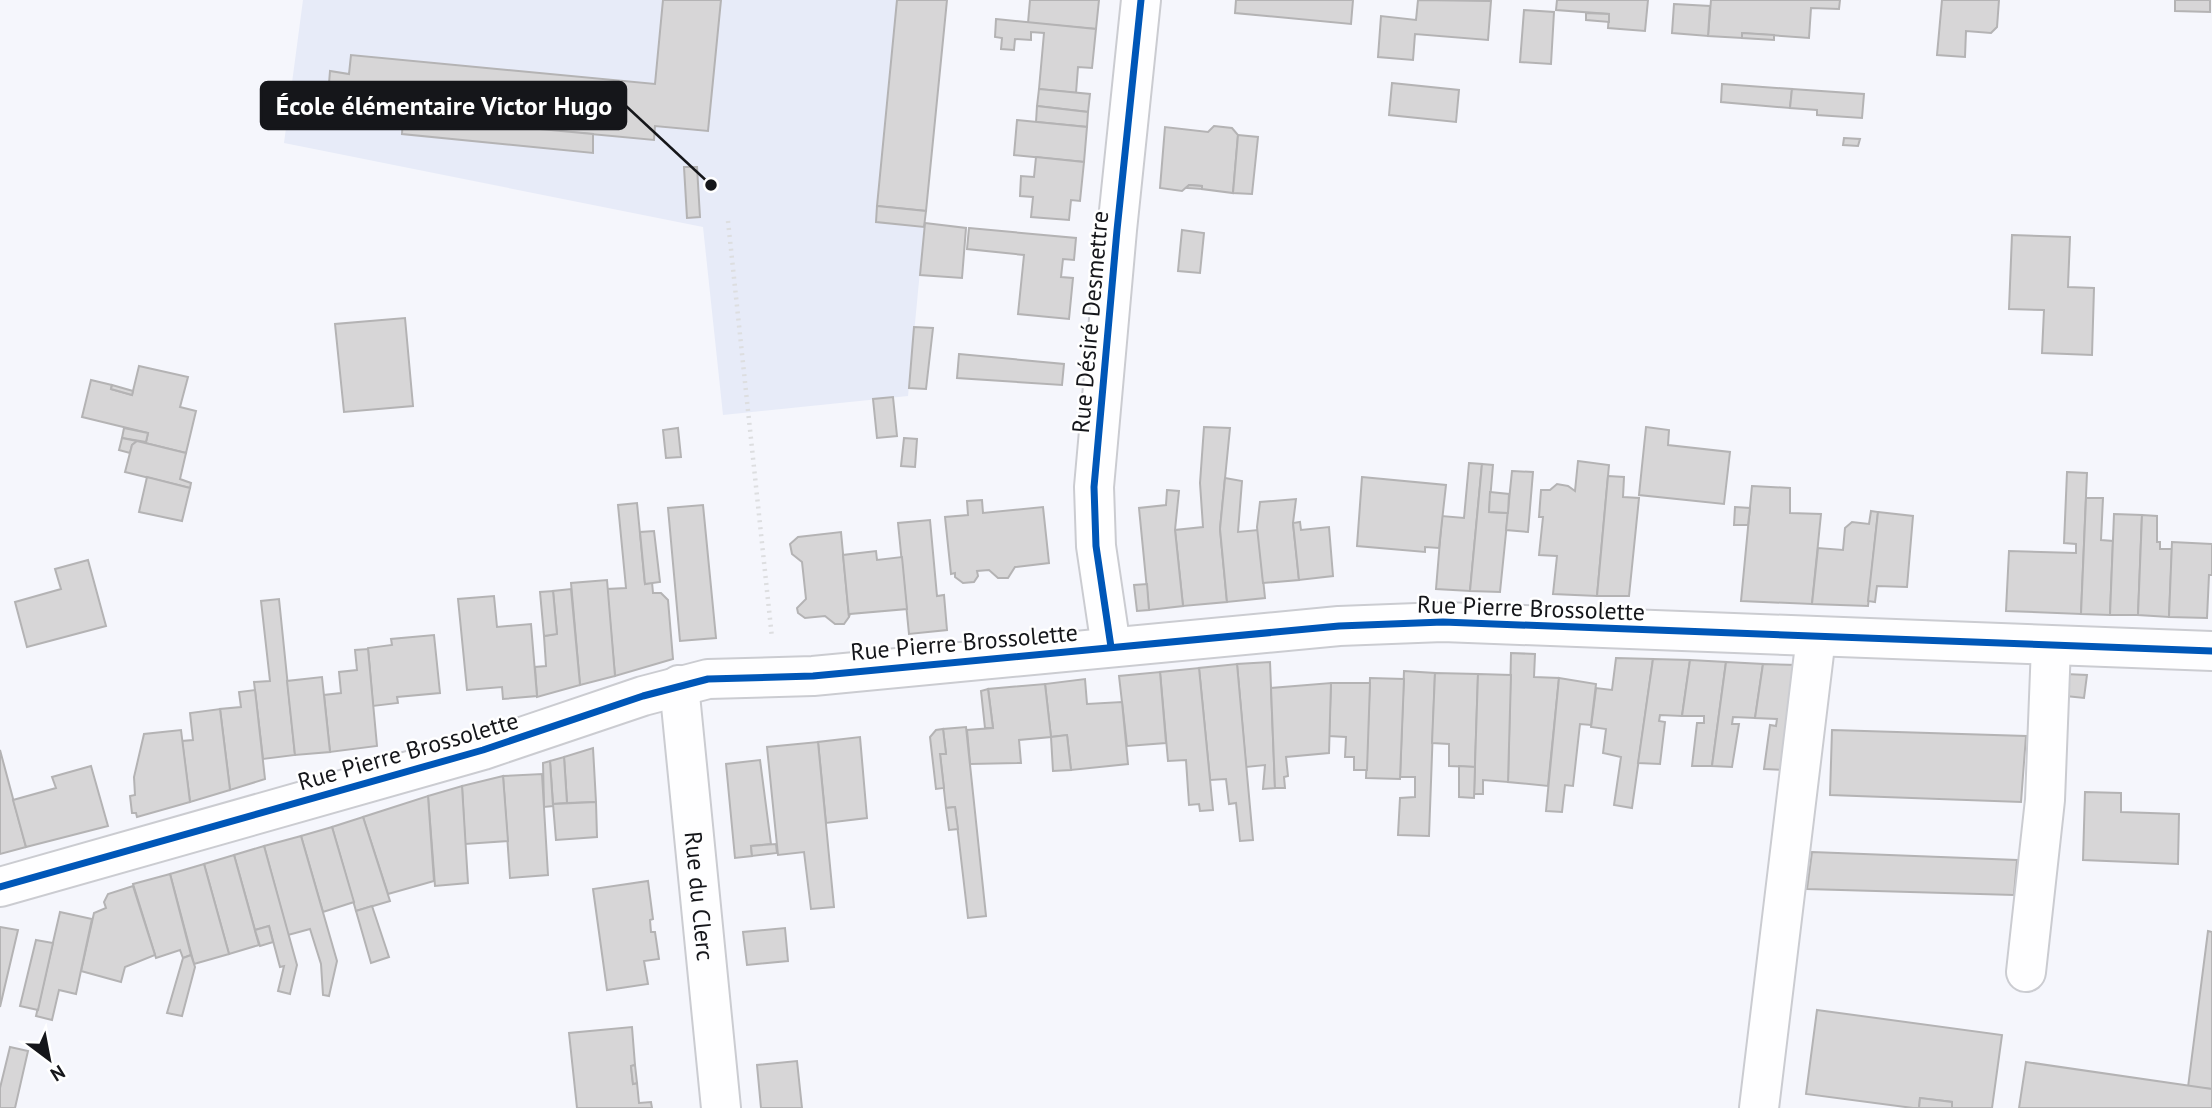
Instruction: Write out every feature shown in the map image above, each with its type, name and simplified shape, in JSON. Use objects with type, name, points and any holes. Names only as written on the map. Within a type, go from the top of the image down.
[{"type":"street","name":"Rue Désiré Desmettre","points":[[1111,647],[1096,546],[1094,487],[1117,230],[1142,0]]},
{"type":"street","name":"Rue Pierre Brossolette","points":[[0,887],[483,750],[679,685],[725,678],[813,676],[1339,626],[1443,622],[2212,651]]},
{"type":"street","points":[[1759,1108],[1816,637]]},
{"type":"street","points":[[2026,972],[2045,800],[2051,646]]},
{"type":"street","name":"Rue du Clerc","points":[[679,685],[720,1108]]},
{"type":"path","points":[[728,221],[776,677]]},
{"type":"shaded area","points":[[303,0],[946,0],[908,396],[723,415],[703,227],[284,143]]},
{"type":"building","points":[[663,0],[721,0],[708,131],[655,126],[654,140],[327,109],[330,71],[349,74],[351,55],[655,84]]},
{"type":"building","points":[[897,0],[947,0],[926,211],[877,206]]},
{"type":"building","points":[[1030,0],[1099,0],[1096,29],[1028,23]]},
{"type":"building","points":[[1236,0],[1353,0],[1351,24],[1235,13]]},
{"type":"building","points":[[1418,0],[1491,1],[1488,40],[1415,34],[1413,60],[1378,57],[1381,16],[1416,20]]},
{"type":"building","points":[[1557,0],[1648,0],[1645,31],[1608,28],[1609,14],[1556,10]]},
{"type":"building","points":[[1711,0],[1840,0],[1839,9],[1811,8],[1809,38],[1742,33],[1742,38],[1708,36]]},
{"type":"building","points":[[1942,0],[1999,0],[1997,27],[1991,33],[1966,31],[1965,57],[1937,55]]},
{"type":"building","points":[[2175,0],[2210,0],[2210,12],[2175,11]]},
{"type":"building","points":[[1674,4],[1710,6],[1708,36],[1672,33]]},
{"type":"building","points":[[1524,10],[1554,12],[1551,64],[1520,62]]},
{"type":"building","points":[[1586,13],[1609,14],[1609,22],[1586,20]]},
{"type":"building","points":[[996,19],[1096,29],[1092,68],[1078,67],[1076,93],[1039,89],[1044,33],[1031,32],[1031,40],[1015,39],[1014,50],[1001,49],[1002,38],[995,37]]},
{"type":"building","points":[[1742,33],[1774,35],[1774,40],[1742,38]]},
{"type":"building","points":[[1392,83],[1459,90],[1456,122],[1389,115]]},
{"type":"building","points":[[1722,84],[1792,89],[1790,108],[1721,102]]},
{"type":"building","points":[[1039,89],[1090,94],[1088,112],[1037,106]]},
{"type":"building","points":[[1792,89],[1864,94],[1862,118],[1817,115],[1817,110],[1790,108]]},
{"type":"building","points":[[1037,106],[1088,112],[1087,127],[1036,122]]},
{"type":"building","points":[[403,116],[593,134],[593,153],[402,134]]},
{"type":"building","points":[[1017,120],[1087,127],[1084,162],[1014,155]]},
{"type":"building","points":[[1214,126],[1232,128],[1238,135],[1233,193],[1189,185],[1182,191],[1160,188],[1165,127],[1208,132]]},
{"type":"building","points":[[1238,135],[1258,137],[1252,194],[1233,193]]},
{"type":"building","points":[[1844,138],[1860,139],[1858,146],[1843,145]]},
{"type":"building","points":[[1036,157],[1084,162],[1080,201],[1071,200],[1069,220],[1031,217],[1033,197],[1020,196],[1021,176],[1034,177]]},
{"type":"building","points":[[684,167],[697,167],[700,217],[687,218]]},
{"type":"building","points":[[1189,185],[1202,186],[1202,189],[1186,188]]},
{"type":"building","points":[[877,206],[926,211],[924,227],[876,222]]},
{"type":"building","points":[[925,223],[966,228],[962,278],[920,275]]},
{"type":"building","points":[[969,228],[1076,238],[1074,260],[1063,259],[1061,277],[1073,278],[1069,319],[1018,314],[1024,255],[967,249]]},
{"type":"building","points":[[1182,230],[1204,233],[1200,273],[1178,271]]},
{"type":"building","points":[[2012,235],[2070,237],[2068,287],[2094,288],[2092,355],[2042,353],[2044,310],[2009,309]]},
{"type":"building","points":[[405,318],[413,406],[344,412],[335,324]]},
{"type":"building","points":[[914,327],[933,328],[926,389],[909,388]]},
{"type":"building","points":[[959,354],[1064,364],[1062,385],[957,378]]},
{"type":"building","points":[[139,366],[188,377],[180,407],[196,411],[186,453],[137,441],[146,442],[148,433],[82,417],[91,380],[112,385],[111,389],[132,395]]},
{"type":"building","points":[[112,385],[133,391],[132,395],[111,389]]},
{"type":"building","points":[[893,397],[897,436],[877,438],[873,399]]},
{"type":"building","points":[[1204,427],[1230,428],[1220,529],[1227,602],[1183,606],[1175,530],[1203,527],[1200,483]]},
{"type":"building","points":[[1646,427],[1669,430],[1668,445],[1730,452],[1724,504],[1639,495]]},
{"type":"building","points":[[124,428],[148,433],[146,442],[122,438]]},
{"type":"building","points":[[678,428],[681,457],[666,458],[663,430]]},
{"type":"building","points":[[122,438],[137,441],[132,445],[130,453],[119,450]]},
{"type":"building","points":[[904,438],[917,439],[915,467],[901,466]]},
{"type":"building","points":[[137,441],[186,453],[180,479],[191,483],[190,488],[125,472],[132,445]]},
{"type":"building","points":[[1578,461],[1609,465],[1597,596],[1553,594],[1557,556],[1539,555],[1543,517],[1539,517],[1541,490],[1550,490],[1557,484],[1568,486],[1575,491]]},
{"type":"building","points":[[1469,463],[1482,464],[1470,591],[1436,589],[1442,516],[1464,518]]},
{"type":"building","points":[[1482,464],[1493,465],[1489,512],[1508,513],[1500,592],[1470,591]]},
{"type":"building","points":[[1512,471],[1533,472],[1528,532],[1506,530]]},
{"type":"building","points":[[2067,472],[2087,473],[2081,614],[2006,611],[2009,551],[2076,553],[2076,544],[2064,543]]},
{"type":"building","points":[[1608,476],[1624,477],[1623,497],[1639,498],[1629,596],[1597,596]]},
{"type":"building","points":[[147,477],[190,488],[182,521],[139,512]]},
{"type":"building","points":[[1362,477],[1446,485],[1439,548],[1425,547],[1425,552],[1357,546]]},
{"type":"building","points":[[1225,478],[1242,481],[1238,532],[1258,530],[1265,598],[1227,602],[1220,529]]},
{"type":"building","points":[[1752,486],[1790,488],[1790,513],[1821,514],[1812,604],[1741,601]]},
{"type":"building","points":[[1167,490],[1179,491],[1175,530],[1183,606],[1149,610],[1139,508],[1166,505]]},
{"type":"building","points":[[1490,492],[1509,494],[1508,513],[1489,512]]},
{"type":"building","points":[[2086,498],[2103,498],[2101,540],[2113,541],[2110,615],[2081,614]]},
{"type":"building","points":[[1296,499],[1293,523],[1299,580],[1263,583],[1257,527],[1260,502]]},
{"type":"building","points":[[982,500],[983,513],[1043,507],[1049,563],[1015,567],[1008,578],[998,578],[989,570],[977,571],[978,576],[974,582],[963,583],[955,577],[955,573],[951,574],[945,517],[968,515],[967,501]]},
{"type":"building","points":[[637,503],[645,584],[652,582],[653,593],[661,593],[668,600],[673,659],[615,676],[607,589],[626,588],[618,505]]},
{"type":"building","points":[[703,505],[716,638],[680,641],[668,508]]},
{"type":"building","points":[[1735,507],[1750,508],[1748,525],[1734,525]]},
{"type":"building","points":[[1871,511],[1878,512],[1868,606],[1812,604],[1818,548],[1843,550],[1845,528],[1852,522],[1869,524]]},
{"type":"building","points":[[1878,512],[1913,516],[1907,587],[1877,586],[1875,602],[1868,601]]},
{"type":"building","points":[[2114,514],[2142,515],[2138,615],[2110,615]]},
{"type":"building","points":[[2142,515],[2157,516],[2157,542],[2160,542],[2160,549],[2172,549],[2169,617],[2138,615]]},
{"type":"building","points":[[930,520],[937,596],[944,595],[947,630],[909,634],[898,523]]},
{"type":"building","points":[[1300,522],[1301,530],[1329,527],[1333,576],[1299,580],[1293,523]]},
{"type":"building","points":[[654,531],[660,582],[645,584],[640,532]]},
{"type":"building","points":[[841,532],[849,617],[844,624],[835,624],[825,616],[805,618],[798,613],[797,608],[806,599],[802,562],[792,554],[790,544],[798,537]]},
{"type":"building","points":[[2172,542],[2212,544],[2207,618],[2169,617]]},
{"type":"building","points":[[876,551],[877,560],[902,557],[907,609],[850,614],[849,617],[843,555]]},
{"type":"building","points":[[88,560],[106,626],[27,647],[15,602],[61,589],[55,569]]},
{"type":"building","points":[[607,580],[615,676],[580,685],[571,583]]},
{"type":"building","points":[[1147,584],[1149,610],[1137,611],[1134,585]]},
{"type":"building","points":[[571,589],[580,685],[537,697],[535,667],[546,666],[544,636],[557,634],[553,591]]},
{"type":"building","points":[[553,591],[557,634],[544,636],[540,592]]},
{"type":"building","points":[[494,596],[497,627],[531,624],[537,696],[503,699],[502,687],[467,690],[458,599]]},
{"type":"building","points":[[279,599],[295,755],[263,759],[254,682],[270,681],[261,601]]},
{"type":"building","points":[[434,635],[440,693],[397,697],[398,703],[373,706],[368,648],[392,645],[391,639]]},
{"type":"building","points":[[368,649],[377,746],[330,752],[324,695],[341,693],[339,672],[357,670],[355,650]]},
{"type":"building","points":[[1511,653],[1535,654],[1534,677],[1559,678],[1548,786],[1508,782]]},
{"type":"building","points":[[1616,658],[1653,659],[1632,808],[1614,805],[1621,757],[1603,753],[1606,729],[1591,727],[1596,688],[1612,690]]},
{"type":"building","points":[[1653,659],[1690,660],[1682,716],[1660,715],[1659,721],[1665,722],[1660,764],[1638,763]]},
{"type":"building","points":[[1690,660],[1726,662],[1712,766],[1692,766],[1697,723],[1704,723],[1704,716],[1682,716]]},
{"type":"building","points":[[1270,662],[1275,788],[1263,789],[1265,765],[1246,767],[1237,664]]},
{"type":"building","points":[[1726,662],[1763,664],[1755,718],[1733,717],[1732,724],[1739,724],[1732,767],[1712,766]]},
{"type":"building","points":[[1237,664],[1253,840],[1240,841],[1236,803],[1229,804],[1226,779],[1210,780],[1199,668]]},
{"type":"building","points":[[1763,664],[1797,665],[1784,770],[1764,769],[1770,725],[1776,726],[1777,719],[1755,718]]},
{"type":"building","points":[[1199,668],[1213,810],[1200,811],[1199,804],[1189,805],[1186,760],[1168,761],[1160,672]]},
{"type":"building","points":[[1404,671],[1435,673],[1429,836],[1398,835],[1400,798],[1415,797],[1415,777],[1400,777]]},
{"type":"building","points":[[1160,672],[1166,743],[1127,746],[1119,676]]},
{"type":"building","points":[[1435,673],[1478,674],[1475,767],[1449,766],[1449,744],[1432,743]]},
{"type":"building","points":[[1478,674],[1511,675],[1508,782],[1483,780],[1483,794],[1474,794]]},
{"type":"building","points":[[2065,674],[2087,675],[2084,698],[2066,696]]},
{"type":"building","points":[[322,677],[330,752],[295,755],[287,681]]},
{"type":"building","points":[[1370,678],[1404,679],[1400,779],[1366,778]]},
{"type":"building","points":[[1559,678],[1596,684],[1591,725],[1580,724],[1573,786],[1565,785],[1562,812],[1546,811]]},
{"type":"building","points":[[1085,679],[1087,704],[1122,702],[1128,764],[1071,770],[1067,735],[1051,737],[1045,684]]},
{"type":"building","points":[[1331,683],[1370,683],[1367,770],[1354,770],[1354,757],[1345,757],[1346,737],[1329,736]]},
{"type":"building","points":[[1331,683],[1329,753],[1286,757],[1288,776],[1284,777],[1285,788],[1275,788],[1271,688]]},
{"type":"building","points":[[1045,684],[1051,737],[1019,740],[1021,763],[970,764],[967,730],[993,728],[988,689]]},
{"type":"building","points":[[988,689],[993,728],[985,728],[981,691]]},
{"type":"building","points":[[255,690],[265,779],[230,790],[220,709],[241,707],[239,692]]},
{"type":"building","points":[[220,709],[230,790],[190,802],[182,741],[193,740],[190,713]]},
{"type":"building","points":[[966,727],[986,916],[968,918],[955,807],[946,808],[940,754],[946,754],[943,729]]},
{"type":"building","points":[[943,729],[946,754],[940,754],[944,788],[936,789],[930,737],[936,730]]},
{"type":"building","points":[[181,730],[190,802],[137,817],[136,813],[132,813],[130,796],[135,795],[134,777],[144,734]]},
{"type":"building","points":[[1832,730],[2026,736],[2021,802],[1830,795]]},
{"type":"building","points":[[1067,735],[1071,770],[1053,771],[1051,737]]},
{"type":"building","points":[[860,737],[867,818],[826,823],[818,742]]},
{"type":"building","points":[[818,742],[834,907],[811,909],[804,852],[778,855],[767,747]]},
{"type":"building","points":[[593,748],[596,802],[567,803],[564,757]]},
{"type":"building","points":[[0,750],[26,847],[0,854]]},
{"type":"building","points":[[564,757],[567,803],[553,804],[550,761]]},
{"type":"building","points":[[760,760],[771,844],[751,846],[752,856],[735,858],[726,764]]},
{"type":"building","points":[[550,761],[553,806],[544,807],[543,763]]},
{"type":"building","points":[[91,766],[108,826],[26,847],[13,800],[56,788],[52,777]]},
{"type":"building","points":[[1459,766],[1475,767],[1474,798],[1459,797]]},
{"type":"building","points":[[542,774],[548,875],[510,878],[503,776]]},
{"type":"building","points":[[503,776],[508,841],[465,844],[462,786]]},
{"type":"building","points":[[462,786],[468,883],[435,886],[428,796]]},
{"type":"building","points":[[2085,792],[2121,793],[2121,812],[2179,814],[2178,864],[2083,860]]},
{"type":"building","points":[[428,796],[434,881],[388,894],[363,817]]},
{"type":"building","points":[[596,802],[597,837],[556,840],[553,804]]},
{"type":"building","points":[[955,807],[958,829],[949,830],[946,808]]},
{"type":"building","points":[[363,817],[390,901],[356,911],[332,827]]},
{"type":"building","points":[[332,827],[354,902],[323,912],[301,836]]},
{"type":"building","points":[[301,836],[337,961],[329,996],[323,995],[321,964],[310,929],[288,935],[264,846]]},
{"type":"building","points":[[776,844],[777,853],[752,856],[751,846]]},
{"type":"building","points":[[264,846],[297,965],[290,994],[278,991],[284,966],[280,967],[269,926],[255,930],[234,855]]},
{"type":"building","points":[[1812,852],[2017,860],[2014,895],[1807,889]]},
{"type":"building","points":[[234,855],[259,945],[229,954],[204,864]]},
{"type":"building","points":[[204,864],[229,954],[194,964],[170,874]]},
{"type":"building","points":[[170,874],[191,955],[183,958],[180,950],[156,958],[133,884]]},
{"type":"building","points":[[648,881],[653,919],[650,920],[651,932],[655,932],[659,959],[644,961],[648,984],[607,990],[593,889]]},
{"type":"building","points":[[133,886],[155,955],[125,967],[121,982],[81,971],[94,913],[106,908],[104,902],[108,894]]},
{"type":"building","points":[[372,906],[389,957],[371,963],[356,911]]},
{"type":"building","points":[[60,912],[92,919],[76,994],[59,990],[52,1020],[36,1016]]},
{"type":"building","points":[[269,926],[273,942],[260,946],[255,930]]},
{"type":"building","points":[[0,927],[18,930],[0,1007]]},
{"type":"building","points":[[785,928],[788,961],[747,965],[743,932]]},
{"type":"building","points":[[2208,931],[2212,932],[2212,1089],[2188,1087]]},
{"type":"building","points":[[36,940],[53,943],[38,1010],[20,1006]]},
{"type":"building","points":[[191,955],[195,967],[182,1016],[167,1013],[183,958]]},
{"type":"building","points":[[1817,1010],[2002,1035],[1992,1108],[1952,1108],[1952,1102],[1920,1098],[1919,1108],[1913,1108],[1806,1094]]},
{"type":"building","points":[[632,1027],[635,1065],[631,1066],[633,1084],[637,1083],[639,1103],[651,1102],[652,1108],[577,1108],[569,1033]]},
{"type":"building","points":[[10,1047],[28,1051],[15,1108],[0,1108],[0,1088]]},
{"type":"building","points":[[797,1061],[802,1108],[761,1108],[757,1065]]},
{"type":"building","points":[[2026,1062],[2212,1089],[2212,1108],[2019,1108]]},
{"type":"building","points":[[635,1065],[637,1083],[633,1084],[631,1066]]},
{"type":"building","points":[[1920,1098],[1952,1102],[1952,1108],[1919,1108]]},
{"type":"cycle path","points":[[1111,647],[1096,546],[1094,487],[1141,0]]},
{"type":"cycle path","points":[[0,887],[483,750],[643,696],[708,679],[813,676],[1339,626],[1443,622],[2212,651]]},
{"type":"place","name":"École élémentaire Victor Hugo","points":[[711,185]]}]
